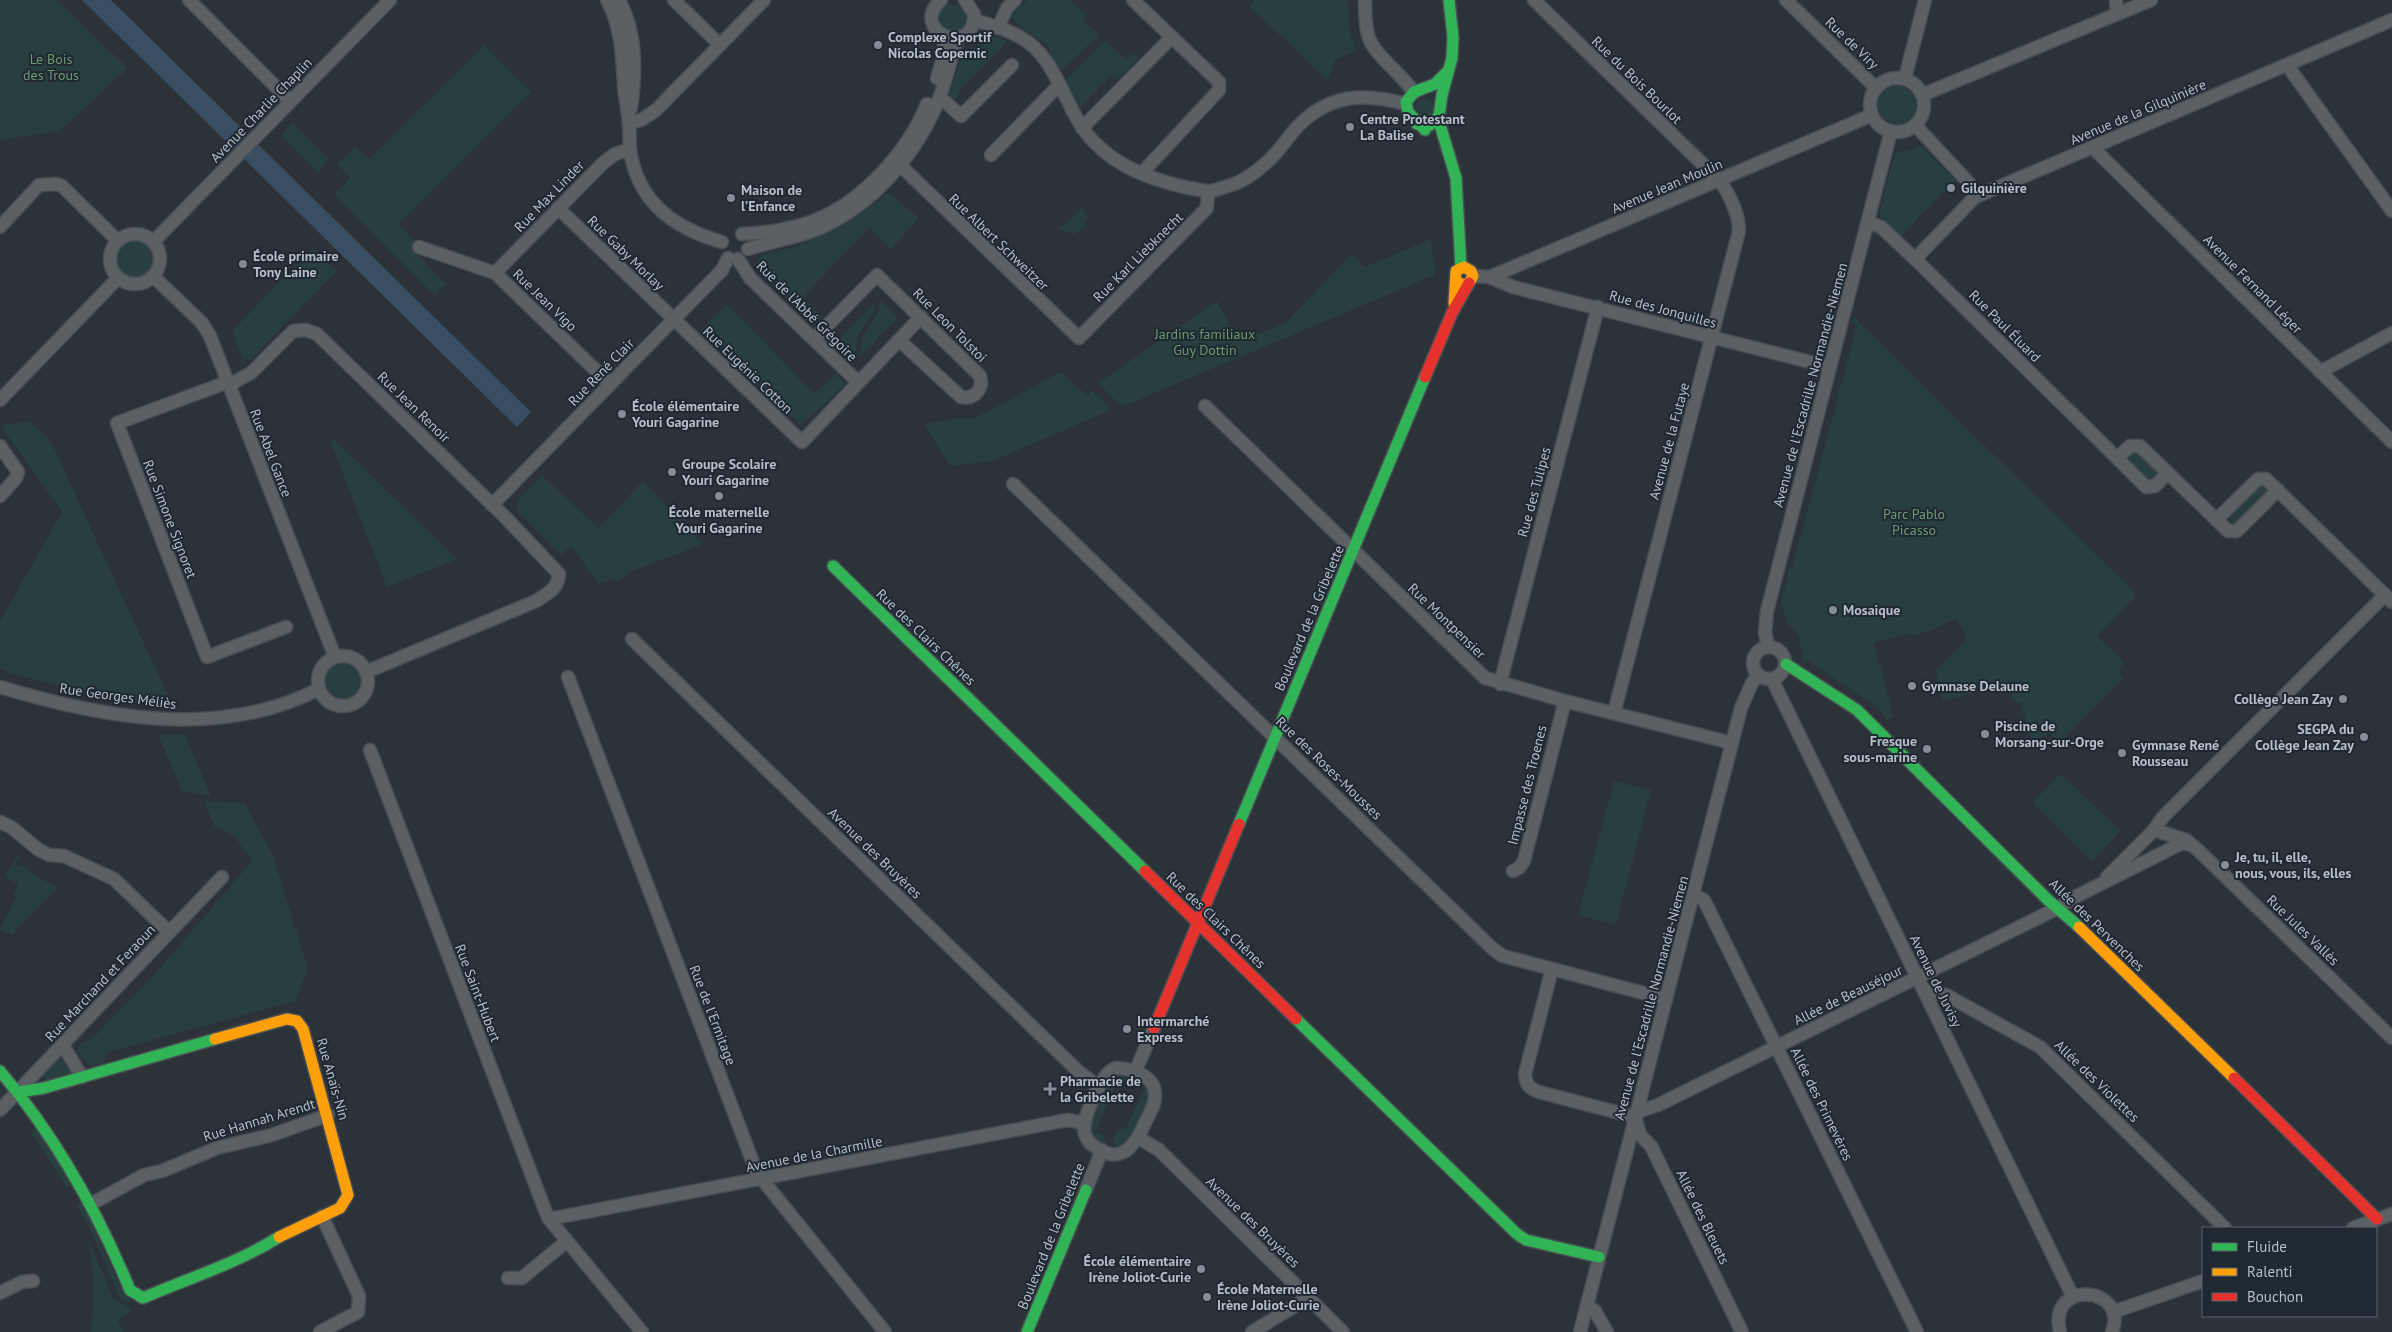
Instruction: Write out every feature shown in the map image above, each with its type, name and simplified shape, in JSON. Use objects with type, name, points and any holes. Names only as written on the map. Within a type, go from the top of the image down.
[{"type":"street","points":[[189,0],[290,101]]},
{"type":"street","name":"Avenue Charlie Chaplin","points":[[154,241],[390,0]]},
{"type":"street","points":[[607,0],[613,11],[621,38],[630,149],[644,188],[658,207],[688,231],[722,242]]},
{"type":"street","points":[[619,0],[629,23],[634,55],[634,85],[629,123]]},
{"type":"street","points":[[674,0],[720,44]]},
{"type":"street","points":[[629,123],[641,120],[655,111],[764,0]]},
{"type":"street","points":[[941,0],[933,10],[932,21],[934,28],[944,37],[958,38]]},
{"type":"street","points":[[748,249],[804,234],[838,219],[868,198],[900,165],[916,143],[940,97],[958,38],[968,31],[974,20],[972,8],[965,0]]},
{"type":"street","points":[[1133,0],[1218,82],[1219,90],[1142,174]]},
{"type":"street","points":[[1365,0],[1367,35],[1371,43],[1419,91],[1435,92],[1441,101]]},
{"type":"street","points":[[1417,124],[1429,125],[1441,113],[1441,101],[1452,57],[1448,0]]},
{"type":"street","name":"Rue du Bois Bourlot","points":[[1534,0],[1719,180]]},
{"type":"street","name":"Rue de Viry","points":[[1786,0],[1875,87]]},
{"type":"street","points":[[1905,78],[1924,0]]},
{"type":"street","points":[[2116,0],[2117,14]]},
{"type":"street","points":[[1922,95],[2151,0]]},
{"type":"street","points":[[998,28],[1009,3]]},
{"type":"street","points":[[974,20],[1020,36],[1038,51],[1048,63],[1058,86],[1082,128],[1094,142],[1114,158],[1142,174],[1165,183],[1208,192],[1234,185],[1253,175],[1277,154],[1299,126],[1320,109],[1334,101],[1362,96],[1406,104]]},
{"type":"street","name":"Avenue de la Gilquinière","points":[[1916,259],[1975,197],[2392,20]]},
{"type":"street","points":[[742,234],[747,241],[748,249],[744,255],[733,258],[723,253],[722,242],[730,233],[767,233],[817,219],[837,209],[875,179],[894,159],[924,112],[944,56],[944,37]]},
{"type":"street","points":[[1082,128],[1172,37]]},
{"type":"street","points":[[940,97],[961,116],[1012,65]]},
{"type":"street","points":[[2287,65],[2392,211]]},
{"type":"street","points":[[1406,104],[1419,91],[1433,86],[1448,71]]},
{"type":"street","points":[[1889,78],[1905,78],[1918,88],[1922,95],[1923,111],[1915,125],[1908,130],[1891,132],[1883,128],[1872,116],[1870,101],[1875,87],[1889,78]]},
{"type":"street","points":[[991,154],[1058,86]]},
{"type":"street","points":[[1406,104],[1408,116],[1447,150]]},
{"type":"street","name":"Avenue Jean Moulin","points":[[1466,280],[1490,277],[1872,116]]},
{"type":"street","points":[[1438,118],[1456,178],[1460,268],[1469,269],[1466,280]]},
{"type":"street","points":[[1915,125],[1969,184],[1975,197]]},
{"type":"street","name":"Avenue de l'Escadrille Normandie-Niemen","points":[[1768,646],[1764,622],[1891,132]]},
{"type":"street","name":"Avenue Fernand Léger","points":[[2093,148],[2392,442]]},
{"type":"street","name":"Rue Max Linder","points":[[496,273],[603,163],[616,154],[630,149]]},
{"type":"street","name":"Rue Albert Schweitzer","points":[[900,165],[1079,338]]},
{"type":"street","name":"Avenue de la Futaye","points":[[1614,713],[1739,231],[1739,222],[1719,180]]},
{"type":"street","points":[[0,227],[39,185],[57,184],[62,186],[117,240]]},
{"type":"street","name":"Rue Karl Liebknecht","points":[[1079,338],[1207,208],[1208,192]]},
{"type":"street","name":"Rue Gaby Morlay","points":[[558,208],[673,320]]},
{"type":"street","name":"Rue Paul Éluard","points":[[1868,222],[1881,227],[1916,259],[2146,487],[2155,486],[2168,473]]},
{"type":"street","points":[[131,233],[147,236],[154,241],[160,255],[160,263],[153,276],[140,284],[125,282],[118,278],[113,272],[109,256],[117,240],[131,233]]},
{"type":"street","name":"Rue Jean Vigo","points":[[419,247],[496,273],[610,384]]},
{"type":"street","name":"Rue René Clair","points":[[492,505],[733,258]]},
{"type":"street","name":"Rue de l'Abbé Grégoire","points":[[733,258],[750,278],[858,382]]},
{"type":"street","name":"Rue Leon Tolstoi","points":[[814,339],[877,275],[922,317],[980,376],[982,382],[974,396],[968,398],[960,397],[899,340]]},
{"type":"street","name":"Rue Abel Gance","points":[[153,276],[202,323],[210,336],[335,657]]},
{"type":"street","name":"Rue des Jonquilles","points":[[1490,277],[1513,287],[1598,307],[1830,368]]},
{"type":"street","points":[[0,400],[118,278]]},
{"type":"street","name":"Boulevard de la Gribelette","points":[[1136,1072],[1466,280]]},
{"type":"street","name":"Rue des Tulipes","points":[[1500,684],[1598,307]]},
{"type":"street","points":[[858,382],[922,317]]},
{"type":"street","name":"Rue Eugénie Cotton","points":[[673,320],[802,442],[858,382]]},
{"type":"street","name":"Rue Jean Renoir","points":[[228,384],[251,373],[293,330],[306,330],[317,334],[555,567],[559,574],[559,583],[553,590],[536,601],[366,672]]},
{"type":"street","points":[[2320,372],[2392,333]]},
{"type":"street","name":"Rue Simone Signoret","points":[[228,384],[117,423],[207,657],[286,627]]},
{"type":"street","name":"Rue Montpensier","points":[[1205,406],[1480,674],[1500,684],[1732,743]]},
{"type":"street","points":[[0,446],[18,472],[16,478],[0,496]]},
{"type":"street","points":[[2117,458],[2130,446],[2140,446],[2228,531],[2237,531],[2278,490]]},
{"type":"street","points":[[2100,884],[2154,830],[2163,817],[2388,598],[2266,479],[2258,480],[2216,520]]},
{"type":"street","name":"Rue des Roses-Mousses","points":[[1013,484],[1493,949],[1503,956],[1666,1000]]},
{"type":"street","name":"Rue des Clairs Chênes","points":[[832,566],[1517,1234],[1526,1240],[1599,1257]]},
{"type":"street","name":"Avenue des Bruyères","points":[[632,639],[1078,1071],[1099,1087]]},
{"type":"street","points":[[1768,646],[1781,650],[1786,664],[1780,676],[1772,679],[1758,675],[1753,660],[1758,651],[1768,646]]},
{"type":"street","points":[[335,657],[350,657],[357,660],[366,672],[367,687],[364,694],[353,704],[337,705],[329,702],[320,690],[318,682],[322,667],[335,657]]},
{"type":"street","name":"Allée des Pervenches","points":[[1786,664],[1857,710],[2378,1220]]},
{"type":"street","name":"Avenue de l'Escadrille Normandie-Niemen","points":[[1580,1332],[1741,708],[1752,682],[1758,675]]},
{"type":"street","name":"Rue de l'Ermitage","points":[[568,677],[760,1180],[885,1332]]},
{"type":"street","name":"Avenue de Juvisy","points":[[1772,679],[2073,1297]]},
{"type":"street","name":"Rue Georges Méliès","points":[[0,687],[31,697],[110,713],[170,720],[226,718],[253,713],[276,707],[320,690]]},
{"type":"street","name":"Impasse des Troenes","points":[[1513,871],[1524,861],[1565,701]]},
{"type":"street","name":"Rue Saint-Hubert","points":[[370,750],[549,1219],[642,1332]]},
{"type":"street","points":[[0,822],[11,827],[39,850],[49,854],[64,856],[114,879],[169,932]]},
{"type":"street","name":"Rue Jules Vallès","points":[[2154,830],[2186,840],[2192,845],[2392,1038]]},
{"type":"street","points":[[2100,884],[2182,843],[2192,845]]},
{"type":"street","name":"Rue Marchand et Feraoun","points":[[0,1110],[222,876]]},
{"type":"street","name":"Allée de Beauséjour","points":[[1635,1117],[1640,1111],[1658,1105],[1918,978],[2058,908],[2100,884]]},
{"type":"street","name":"Allée des Primevères","points":[[1694,895],[1704,900],[1917,1332]]},
{"type":"street","points":[[1552,969],[1525,1074],[1526,1083],[1531,1089],[1539,1092],[1635,1117]]},
{"type":"street","name":"Allée des Violettes","points":[[1924,990],[1946,995],[2040,1047],[2224,1227]]},
{"type":"street","name":"Rue Anaïs-Nin","points":[[18,1092],[44,1088],[287,1019],[297,1022],[303,1029],[328,1115],[348,1195],[340,1208],[206,1274],[179,1282],[143,1298],[130,1290],[91,1204]]},
{"type":"street","points":[[63,1045],[82,1077]]},
{"type":"street","points":[[1123,1068],[1136,1072],[1151,1082],[1156,1093],[1154,1102],[1138,1138],[1125,1152],[1112,1154],[1087,1140],[1085,1123],[1099,1087],[1112,1069],[1123,1068]]},
{"type":"street","points":[[0,1071],[18,1092],[62,1153],[91,1204]]},
{"type":"street","name":"Rue Hannah Arendt","points":[[91,1204],[144,1175],[171,1168],[217,1148],[272,1135],[328,1115]]},
{"type":"street","name":"Allée des Bleuets","points":[[1635,1117],[1637,1130],[1651,1146],[1742,1332]]},
{"type":"street","name":"Avenue de la Charmille","points":[[549,1219],[1067,1120],[1085,1123]]},
{"type":"street","name":"Avenue des Bruyères","points":[[1138,1138],[1159,1150],[1343,1332]]},
{"type":"street","name":"Boulevard de la Gribelette","points":[[1027,1332],[1102,1150]]},
{"type":"street","points":[[2357,1227],[2392,1214]]},
{"type":"street","points":[[320,1332],[358,1312],[360,1304],[359,1296],[322,1216]]},
{"type":"street","points":[[508,1278],[522,1278],[567,1241]]},
{"type":"street","points":[[0,1293],[22,1282],[33,1281]]},
{"type":"street","points":[[2113,1312],[2202,1281]]},
{"type":"street","points":[[2060,1332],[2058,1316],[2061,1308],[2073,1297],[2092,1294],[2101,1298],[2113,1312],[2112,1332]]},
{"type":"street","points":[[1252,1332],[1308,1298]]},
{"type":"street","points":[[1587,1305],[1595,1311],[1606,1332]]},
{"type":"green space","name":"Le Bois des Trous","points":[[0,0],[57,0],[128,68],[60,131],[0,140]]},
{"type":"green space","points":[[1027,0],[1071,0],[1086,15],[1083,20],[1099,35],[1057,75],[1048,46],[1018,25],[1011,17]]},
{"type":"green space","points":[[1254,0],[1348,0],[1351,34],[1356,51],[1336,59],[1328,81],[1249,6]]},
{"type":"green space","points":[[952,4],[962,8],[966,18],[962,28],[952,32],[942,28],[938,18],[942,8]]},
{"type":"green space","points":[[986,34],[1008,41],[961,90],[954,102],[948,99],[962,55],[981,43]]},
{"type":"green space","points":[[1105,40],[1126,59],[1133,53],[1138,58],[1116,80],[1111,76],[1076,112],[1062,84]]},
{"type":"green space","points":[[484,45],[531,92],[398,224],[416,243],[411,248],[447,284],[435,296],[334,194],[350,178],[337,164],[355,146],[369,159]]},
{"type":"green space","points":[[1897,86],[1910,92],[1916,105],[1910,118],[1897,124],[1884,118],[1878,105],[1884,92]]},
{"type":"green space","points":[[1425,98],[1432,101],[1435,108],[1432,115],[1425,118],[1418,115],[1415,108],[1418,101]]},
{"type":"green space","points":[[293,123],[329,159],[318,173],[281,135]]},
{"type":"green space","points":[[1919,145],[1955,180],[1901,236],[1879,215],[1895,153],[1911,150]]},
{"type":"green space","points":[[888,192],[919,218],[891,250],[870,228],[803,297],[823,316],[813,326],[755,266],[765,254],[790,248],[830,232],[866,210]]},
{"type":"green space","points":[[1082,207],[1088,216],[1084,226],[1075,234],[1059,230]]},
{"type":"green space","name":"Jardins familiaux Guy Dottin","points":[[1431,239],[1435,275],[1126,405],[1119,404],[1098,383],[1217,301],[1239,342],[1285,323],[1352,254],[1365,267]]},
{"type":"green space","points":[[136,240],[150,245],[155,259],[150,273],[136,278],[122,273],[117,259],[122,245]]},
{"type":"green space","points":[[313,248],[337,271],[250,360],[242,359],[232,331]]},
{"type":"green space","points":[[880,300],[898,318],[859,358],[862,338],[878,312]]},
{"type":"green space","points":[[876,302],[874,311],[858,336],[855,357],[838,340]]},
{"type":"green space","points":[[727,304],[814,394],[835,374],[845,384],[801,426],[704,327]]},
{"type":"green space","name":"Parc Pablo Picasso","points":[[1853,316],[2137,595],[2097,636],[2124,662],[2118,672],[2124,678],[2062,741],[2048,733],[2032,742],[2029,731],[2023,732],[2022,728],[2027,726],[2021,702],[2016,703],[2013,701],[2008,683],[1943,701],[1935,671],[1967,638],[1956,619],[1930,631],[1913,636],[1911,633],[1874,643],[1894,717],[1887,720],[1875,706],[1812,664],[1812,661],[1803,663],[1799,635],[1786,622],[1781,603],[1789,568],[1792,568],[1857,325],[1852,323]]},
{"type":"green space","points":[[1061,372],[1087,395],[1092,391],[1109,406],[1107,412],[992,461],[950,466],[924,424],[958,418],[973,419]]},
{"type":"green space","points":[[29,421],[46,436],[54,448],[172,704],[134,700],[97,693],[36,680],[0,669],[0,621],[62,512],[0,425]]},
{"type":"green space","points":[[334,439],[457,559],[387,587],[330,441]]},
{"type":"green space","points":[[2137,451],[2158,471],[2158,475],[2149,480],[2129,461],[2129,453]]},
{"type":"green space","points":[[542,475],[598,528],[643,481],[703,544],[633,571],[616,582],[614,579],[599,584],[571,546],[561,555],[518,512],[518,500]]},
{"type":"green space","points":[[2258,486],[2267,486],[2267,495],[2235,524],[2232,523],[2230,516]]},
{"type":"green space","points":[[342,662],[355,668],[361,681],[355,694],[342,700],[329,694],[323,681],[329,668]]},
{"type":"green space","points":[[158,735],[185,735],[211,796],[182,791]]},
{"type":"green space","points":[[2061,774],[2121,831],[2092,861],[2032,803]]},
{"type":"green space","points":[[1614,781],[1651,790],[1616,925],[1578,915]]},
{"type":"green space","points":[[204,801],[245,803],[273,856],[308,968],[296,1001],[108,1052],[103,1063],[90,1066],[77,1051],[80,1043],[93,1038],[160,968],[252,861],[234,836],[214,826]]},
{"type":"green space","points":[[18,855],[20,856],[15,865],[19,867],[21,864],[40,878],[59,888],[12,935],[0,930],[0,928],[16,897],[13,895],[18,884],[4,876]]},
{"type":"green space","points":[[61,1056],[64,1056],[73,1070],[71,1073],[47,1082],[42,1074]]},
{"type":"green space","points":[[1116,1073],[1142,1079],[1116,1084],[1095,1133],[1101,1133],[1111,1150],[1091,1137],[1091,1119],[1100,1094]]},
{"type":"green space","points":[[1149,1087],[1150,1098],[1133,1141],[1119,1150],[1112,1140],[1117,1130],[1126,1128],[1143,1090]]},
{"type":"green space","points":[[37,1127],[72,1184],[67,1188],[30,1131]]},
{"type":"green space","points":[[82,1201],[121,1290],[132,1302],[123,1301],[119,1296],[89,1226],[76,1205]]},
{"type":"green space","points":[[88,1238],[114,1300],[129,1307],[131,1312],[118,1320],[123,1332],[91,1332],[94,1287]]},
{"type":"water","points":[[82,0],[111,0],[531,412],[517,427]]},
{"type":"traffic: fast","points":[[1417,124],[1430,125],[1439,116],[1442,95],[1452,58],[1453,37],[1449,0]]},
{"type":"traffic: fast","points":[[1425,130],[1408,112],[1406,102],[1414,92],[1435,84],[1448,71]]},
{"type":"traffic: fast","points":[[1438,118],[1456,178],[1461,268]]},
{"type":"traffic: fast","points":[[1239,824],[1425,377]]},
{"type":"traffic: fast","points":[[833,566],[1145,871]]},
{"type":"traffic: fast","points":[[1786,664],[1857,710],[2048,900],[2079,927]]},
{"type":"traffic: fast","points":[[1296,1019],[1517,1234],[1526,1240],[1599,1257]]},
{"type":"traffic: fast","points":[[19,1092],[44,1088],[215,1039]]},
{"type":"traffic: fast","points":[[0,1071],[57,1148],[104,1231],[130,1290],[143,1298],[229,1263],[279,1237]]},
{"type":"traffic: fast","points":[[1027,1332],[1086,1190]]},
{"type":"traffic: slow","points":[[1454,303],[1456,271],[1464,267],[1471,271],[1473,276],[1469,283],[1462,285],[1457,281]]},
{"type":"traffic: slow","points":[[2079,927],[2234,1078]]},
{"type":"traffic: slow","points":[[215,1039],[287,1019],[297,1021],[303,1029],[348,1195],[340,1208],[279,1237]]},
{"type":"traffic: jam","points":[[1425,377],[1452,313],[1469,283]]},
{"type":"traffic: jam","points":[[1154,1028],[1239,824]]},
{"type":"traffic: jam","points":[[1145,871],[1296,1019]]},
{"type":"traffic: jam","points":[[2234,1078],[2377,1219]]},
{"type":"place","name":"Complexe Sportif Nicolas Copernic","points":[[878,45]]},
{"type":"place","name":"Centre Protestant La Balise","points":[[1350,127]]},
{"type":"place","name":"Gilquinière","points":[[1951,188]]},
{"type":"place","name":"Maison de l’Enfance","points":[[731,198]]},
{"type":"place","name":"École primaire Tony Laine","points":[[243,264]]},
{"type":"place","name":"École élémentaire Youri Gagarine","points":[[622,414]]},
{"type":"place","name":"Groupe Scolaire Youri Gagarine","points":[[672,472]]},
{"type":"place","name":"École maternelle Youri Gagarine","points":[[719,496]]},
{"type":"place","name":"Mosaique","points":[[1833,610]]},
{"type":"place","name":"Gymnase Delaune","points":[[1912,686]]},
{"type":"place","name":"Collège Jean Zay","points":[[2343,699]]},
{"type":"place","name":"Piscine de Morsang-sur-Orge","points":[[1985,734]]},
{"type":"place","name":"SEGPA du Collège Jean Zay","points":[[2364,737]]},
{"type":"place","name":"Fresque sous-marine","points":[[1927,749]]},
{"type":"place","name":"Gymnase René Rousseau","points":[[2122,753]]},
{"type":"place","name":"Je, tu, il, elle, nous, vous, ils, elles","points":[[2225,865]]},
{"type":"place","name":"Intermarché Express","points":[[1127,1029]]},
{"type":"place","name":"Pharmacie de la Gribelette","points":[[1050,1089]]},
{"type":"place","name":"École élémentaire Irène Joliot-Curie","points":[[1201,1269]]},
{"type":"place","name":"École Maternelle Irène Joliot-Curie","points":[[1207,1297]]}]
